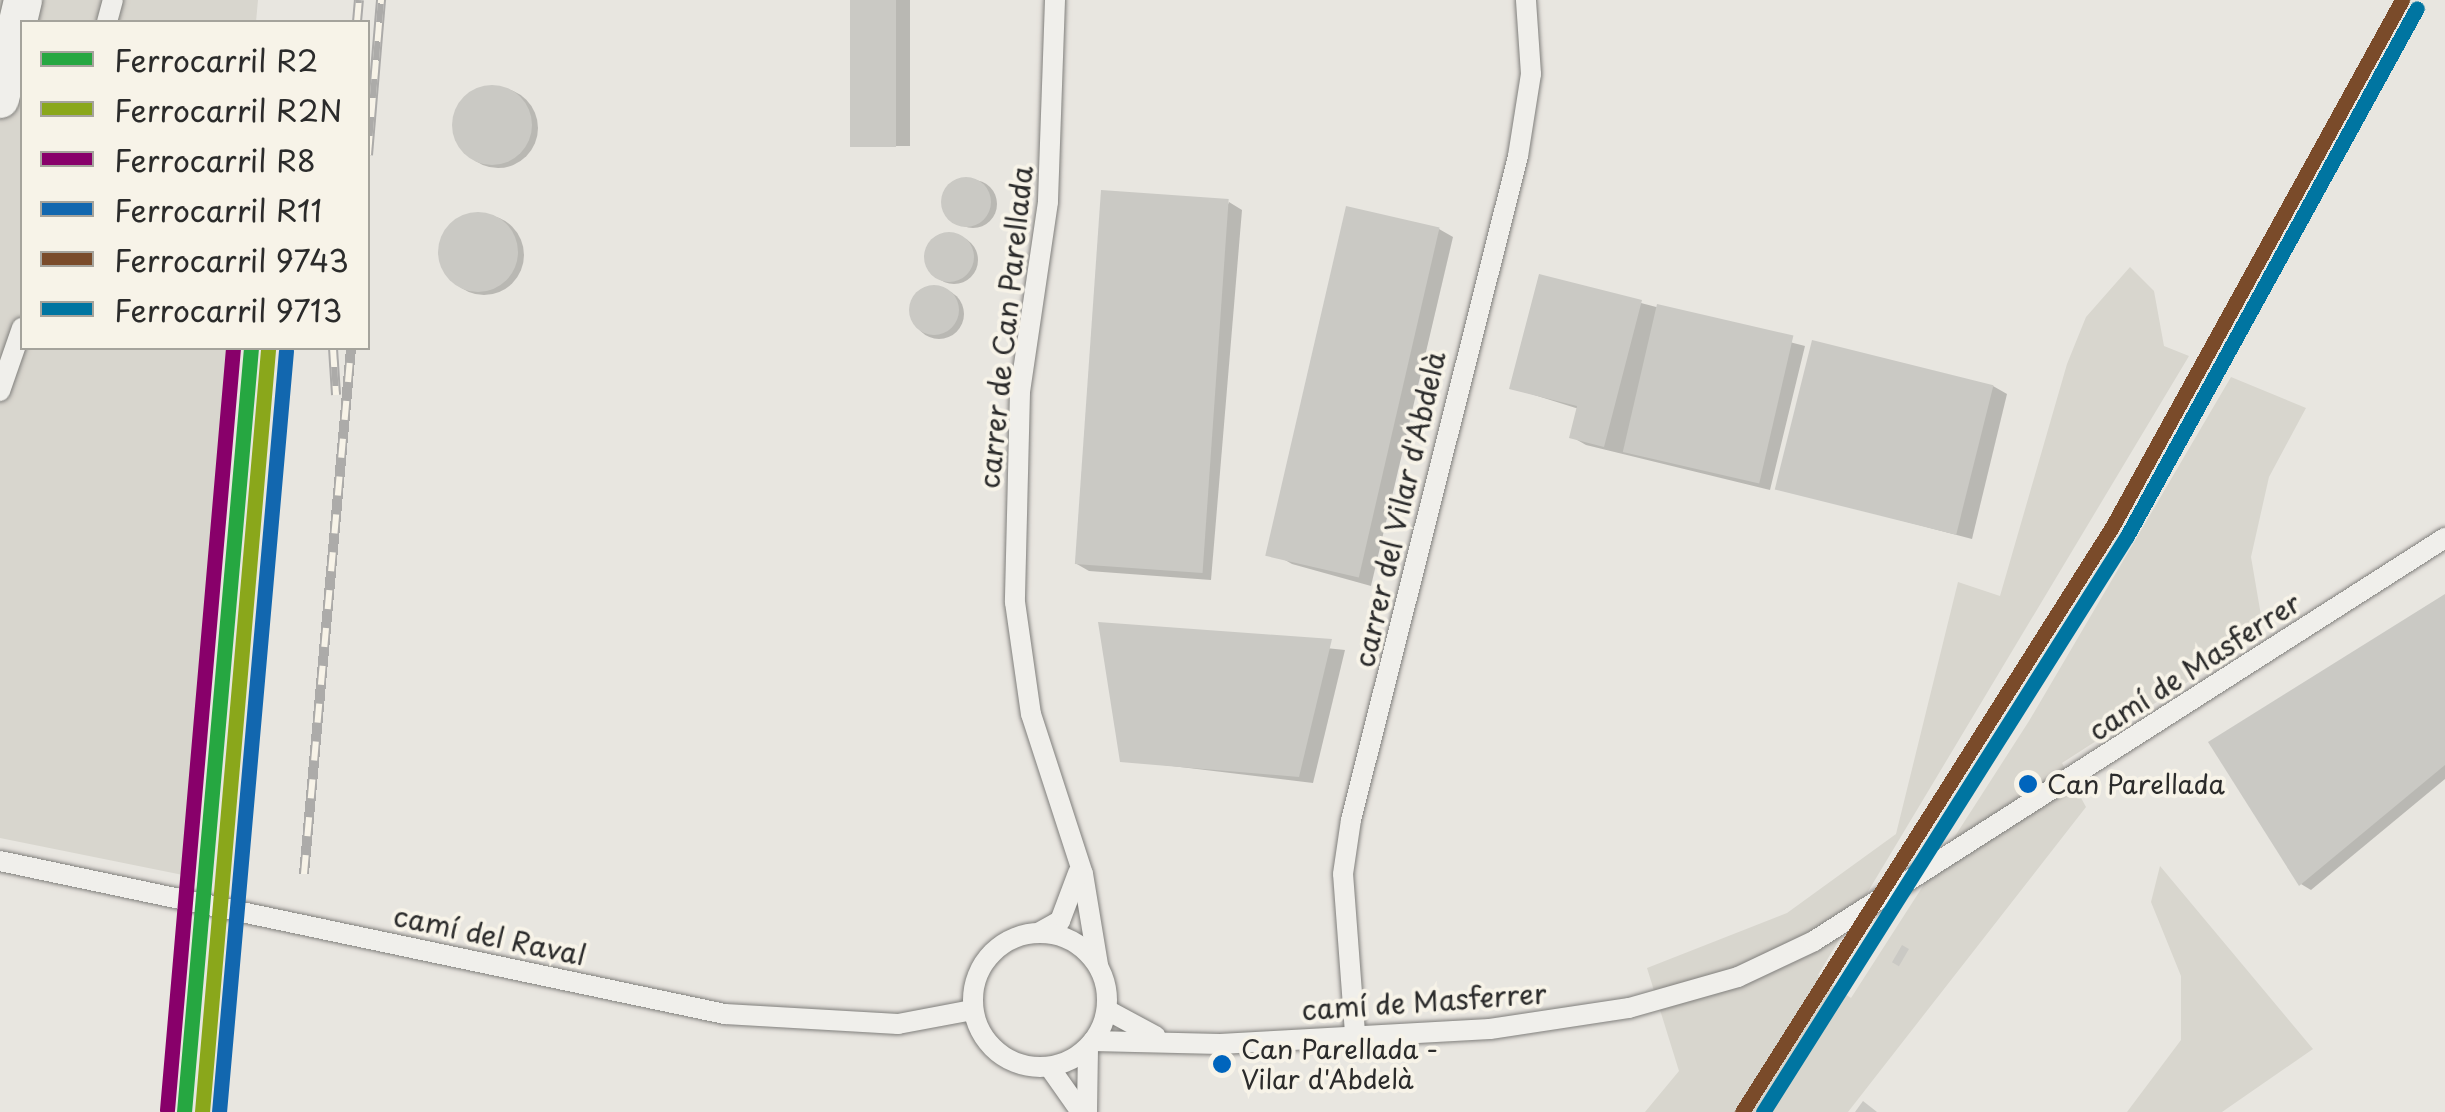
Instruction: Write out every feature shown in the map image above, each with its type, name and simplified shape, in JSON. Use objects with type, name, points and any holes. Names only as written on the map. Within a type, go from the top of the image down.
[{"type":"highway","points":[[0,99],[23,0]]},
{"type":"street","name":"carrer de Can Parellada","points":[[1055,0],[1048,202],[1020,392],[1014,546],[1032,714],[1072,832],[1098,965]]},
{"type":"street","name":"carrer del Vilar d'Abdelà","points":[[1355,1033],[1343,874],[1351,820],[1518,156],[1531,74],[1526,0]]},
{"type":"street","points":[[0,391],[20,334]]},
{"type":"street","name":"camí de Masferrer","points":[[1091,1044],[1490,1028],[1629,1008],[1738,977],[1814,941],[2445,538]]},
{"type":"street","name":"carrer de Can Parellada","points":[[1040,932],[1074,897],[1072,832]]},
{"type":"street","name":"camí del Raval","points":[[0,862],[724,1014],[898,1024],[972,1010]]},
{"type":"street","points":[[1040,932],[1084,948],[1098,965],[1107,1010],[1091,1044],[1084,1112],[1050,1068],[991,1048],[972,1010],[989,956],[1040,932]]},
{"type":"street","name":"camí de Masferrer","points":[[1107,1010],[1176,1041]]},
{"type":"street","points":[[1050,1068],[1091,1044]]},
{"type":"shaded area","points":[[0,0],[258,0],[256,20],[20,20],[20,350],[228,350],[183,875],[0,838]]},
{"type":"shaded area","points":[[2130,267],[2154,291],[2164,346],[2189,356],[1818,975],[1851,998],[2029,721],[2231,377],[2306,408],[2269,477],[2251,557],[2264,633],[2062,763],[2086,807],[1848,1112],[1645,1112],[1679,1071],[1647,968],[1787,913],[1896,834],[1958,582],[2000,596],[2067,364],[2086,317]]},
{"type":"shaded area","points":[[2160,866],[2313,1049],[2222,1112],[2127,1112],[2181,1040],[2181,976],[2151,902]]},
{"type":"building","points":[[850,0],[896,0],[896,147],[850,147]]},
{"type":"building","points":[[484,85],[500,85],[525,103],[532,125],[529,140],[514,158],[500,165],[484,165],[459,147],[452,133],[452,117],[470,92]]},
{"type":"building","points":[[966,177],[983,185],[991,202],[983,219],[966,227],[949,219],[941,202],[949,185]]},
{"type":"building","points":[[1101,190],[1229,199],[1203,573],[1075,564]]},
{"type":"building","points":[[1346,206],[1440,228],[1359,577],[1265,556]]},
{"type":"building","points":[[470,212],[486,212],[511,230],[518,252],[515,267],[500,285],[486,292],[470,292],[445,274],[438,260],[438,244],[456,219]]},
{"type":"building","points":[[949,232],[966,240],[974,257],[966,274],[949,282],[932,274],[924,257],[932,240]]},
{"type":"building","points":[[1539,274],[1642,300],[1604,447],[1569,438],[1577,406],[1509,389]]},
{"type":"building","points":[[934,285],[951,293],[959,310],[951,327],[934,335],[917,327],[909,310],[917,293]]},
{"type":"building","points":[[1657,304],[1793,335],[1759,484],[1623,452]]},
{"type":"building","points":[[1812,340],[1993,385],[1956,535],[1775,489]]},
{"type":"building","points":[[2445,594],[2445,765],[2299,886],[2208,742]]},
{"type":"building","points":[[1098,622],[1332,639],[1299,777],[1120,762]]},
{"type":"building","points":[[1902,945],[1909,949],[1899,966],[1892,962]]},
{"type":"building","points":[[1863,1101],[1877,1112],[1855,1112]]},
{"type":"railway","points":[[357,20],[359,0]]},
{"type":"railway","points":[[370,131],[381,0]]},
{"type":"railway","points":[[333,350],[336,395]]},
{"type":"railway","points":[[304,874],[351,350]]},
{"type":"rail line","name":"9743","points":[[1742,1112],[2112,527],[2402,0]]},
{"type":"rail line","name":"9713","points":[[1763,1112],[2127,536],[2417,8]]},
{"type":"rail line","name":"R8","points":[[167,1110],[233,350]]},
{"type":"rail line","name":"R2","points":[[184,1112],[251,350]]},
{"type":"rail line","name":"R2N","points":[[202,1112],[268,350]]},
{"type":"rail line","name":"R11","points":[[219,1112],[286,351]]},
{"type":"place","name":"Can Parellada","points":[[2028,784]]},
{"type":"place","name":"Can Parellada - Vilar d'Abdelà","points":[[1222,1064]]}]
